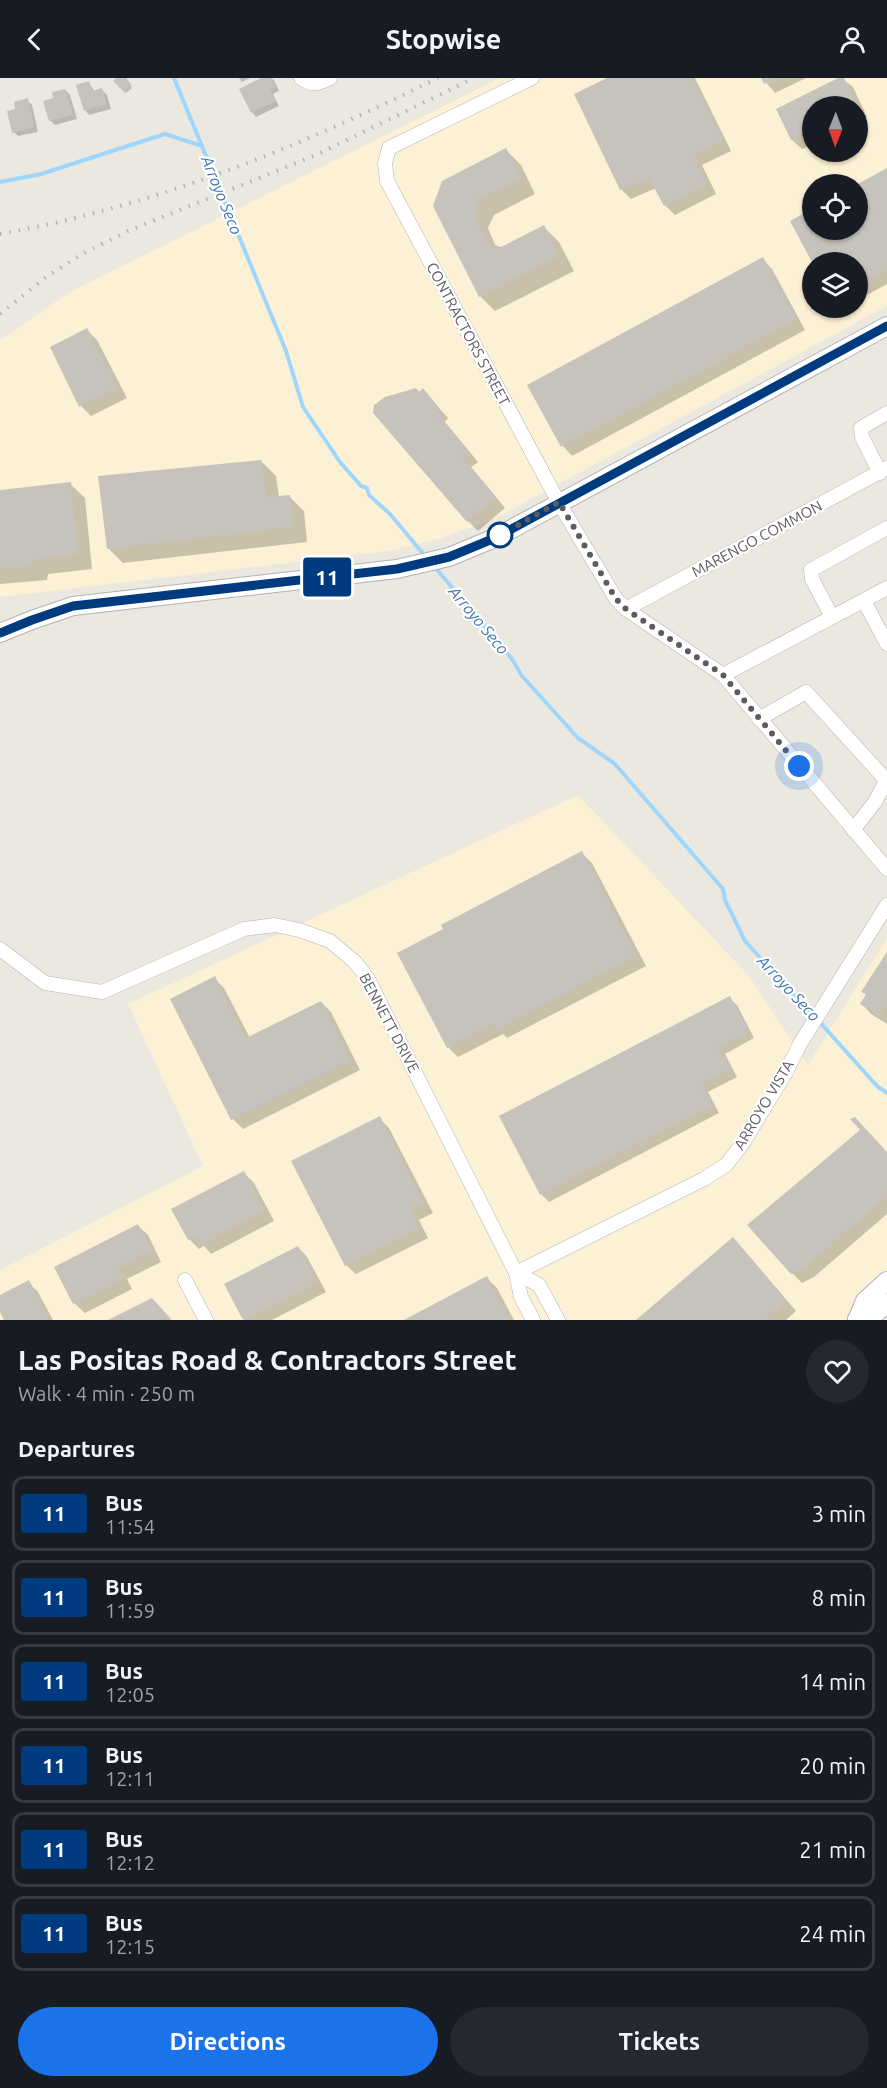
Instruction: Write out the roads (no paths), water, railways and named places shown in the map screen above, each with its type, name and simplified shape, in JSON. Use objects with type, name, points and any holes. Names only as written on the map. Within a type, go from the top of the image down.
[{"type":"main road","points":[[0,633],[73,606],[397,569],[449,557],[495,538],[887,326]]},
{"type":"main road","points":[[857,1320],[865,1301],[887,1281]]},
{"type":"main road","points":[[857,1320],[876,1313],[887,1304]]},
{"type":"street","points":[[301,78],[308,83],[318,84],[330,78]]},
{"type":"street","name":"CONTRACTORS STREET","points":[[532,78],[389,148],[385,163],[387,181],[559,502],[616,599],[626,609],[723,675],[887,869]]},
{"type":"street","points":[[883,470],[862,437],[861,428],[887,413]]},
{"type":"street","name":"MARENGO COMMON","points":[[626,609],[883,470]]},
{"type":"street","points":[[832,617],[812,579],[811,570],[887,528]]},
{"type":"street","points":[[723,675],[887,588]]},
{"type":"street","points":[[864,601],[887,644]]},
{"type":"street","points":[[759,719],[806,692],[887,780],[875,802],[853,830]]},
{"type":"street","name":"ARROYO VISTA","points":[[516,1273],[704,1179],[726,1165],[753,1128],[810,1029],[887,905]]},
{"type":"street","name":"BENNETT DRIVE","points":[[0,949],[45,983],[102,992],[244,929],[274,925],[299,930],[330,941],[355,962],[368,979],[516,1273],[521,1297],[533,1320]]},
{"type":"street","points":[[516,1273],[539,1285],[558,1320]]},
{"type":"street","points":[[185,1280],[206,1320]]},
{"type":"waterway","name":"Arroyo Seco","points":[[174,78],[286,351],[303,407],[340,462],[361,486],[367,488],[369,495],[390,514],[425,556]]},
{"type":"waterway","points":[[0,182],[41,174],[165,134],[202,146]]},
{"type":"waterway","name":"Arroyo Seco","points":[[434,566],[512,659],[522,676],[578,738],[615,764],[723,889],[725,900],[745,941],[786,989],[798,998],[877,1086],[887,1093]]},
{"type":"railway","points":[[0,234],[94,213],[182,187],[312,137],[438,78]]},
{"type":"railway","points":[[0,314],[46,277],[84,253],[128,231],[316,155],[474,78]]}]
